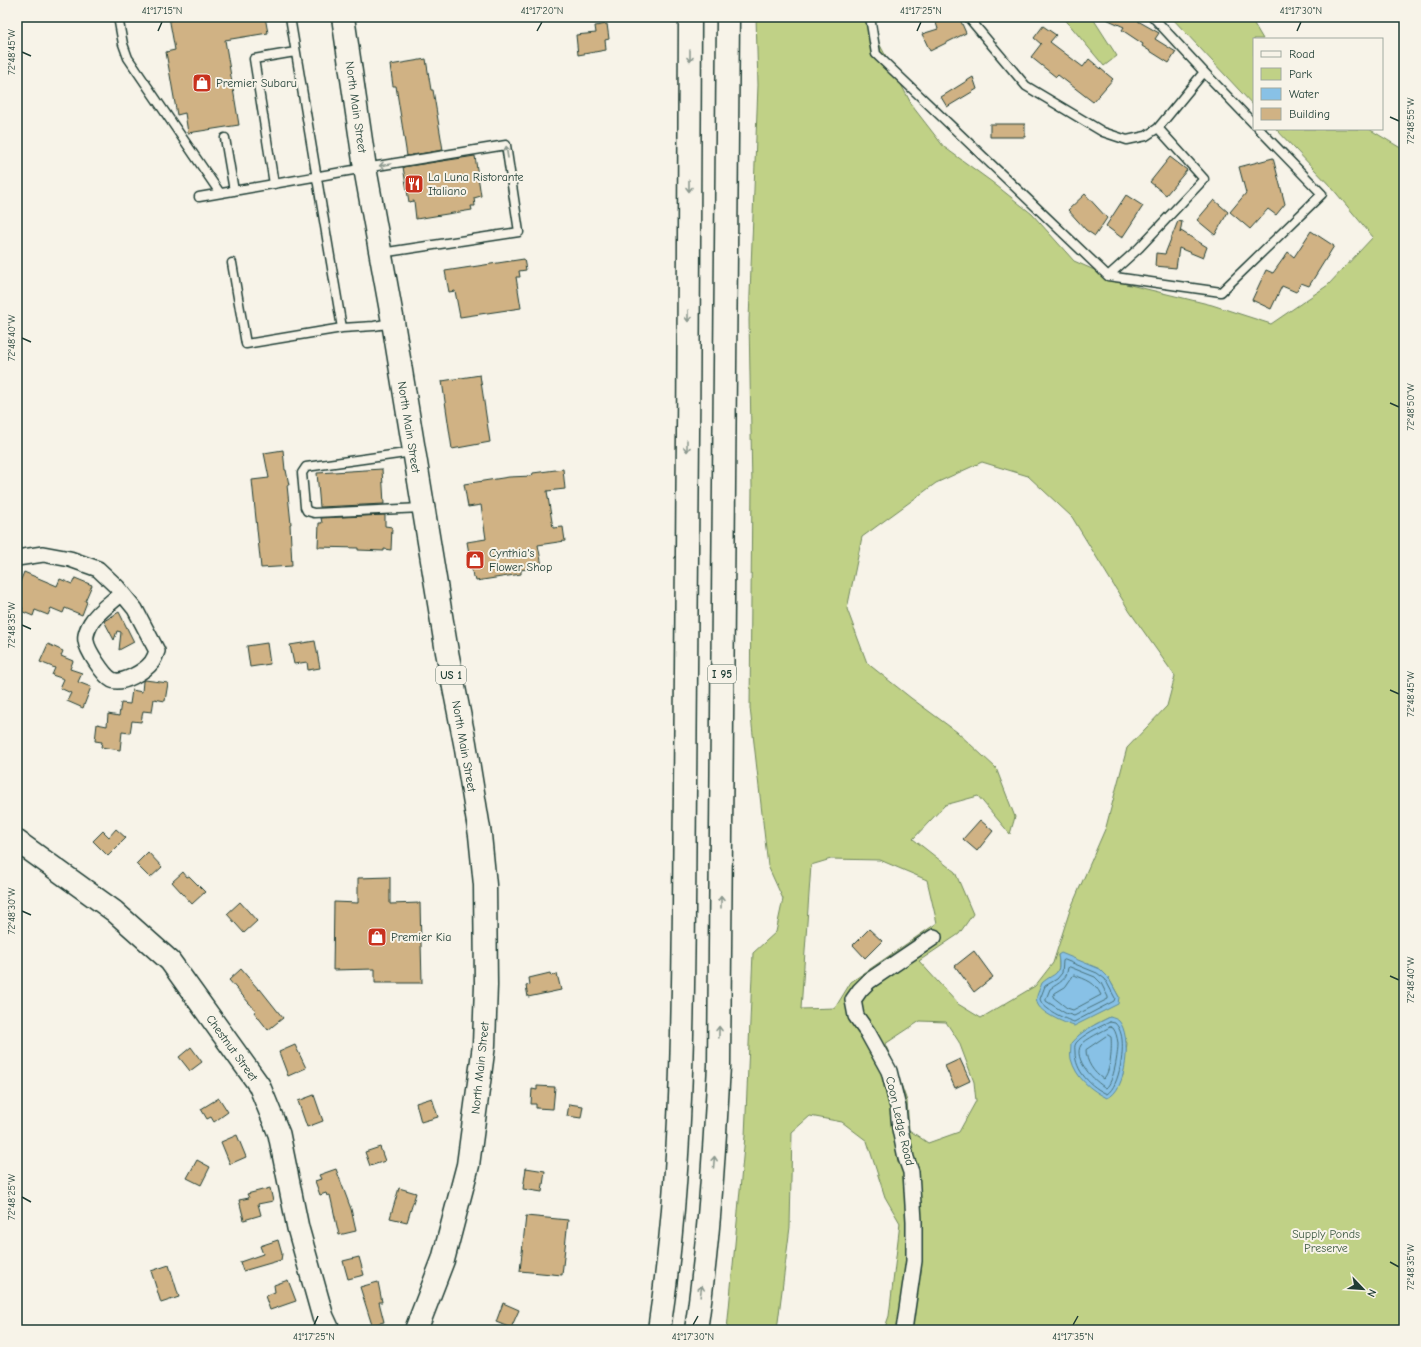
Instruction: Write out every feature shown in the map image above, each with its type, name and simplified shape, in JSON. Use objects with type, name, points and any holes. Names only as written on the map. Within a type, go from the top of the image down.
[{"type":"main road","name":"North Main Street","points":[[343,17],[365,168],[393,322],[413,452],[480,835],[485,892],[486,985],[484,1045],[468,1165],[443,1260],[416,1330]]},
{"type":"main road","points":[[659,1330],[676,1166],[681,1070],[685,756],[690,17]]},
{"type":"main road","name":"I 95","points":[[696,1330],[702,1286],[715,1152],[719,1058],[728,17]]},
{"type":"street","points":[[17,558],[43,554],[70,559],[98,569],[122,593],[135,609],[157,651],[152,662],[140,673],[121,682],[112,680],[103,672],[86,641],[91,623],[98,614],[122,593]]},
{"type":"street","name":"Chestnut Street","points":[[17,841],[114,911],[170,961],[259,1085],[279,1134],[298,1228],[328,1330]]},
{"type":"street","name":"Coon Ledge Road","points":[[904,1330],[914,1261],[914,1221],[911,1172],[906,1158],[900,1129],[898,1107],[888,1071],[868,1034],[856,1016],[853,1000],[869,981],[934,937]]},
{"type":"lane","points":[[118,17],[123,44],[128,58],[220,193]]},
{"type":"lane","points":[[290,17],[342,328]]},
{"type":"lane","points":[[870,17],[876,54],[1108,276],[1221,292],[1322,194],[1260,130]]},
{"type":"lane","points":[[968,17],[1026,86],[1103,132],[1127,140],[1146,136],[1158,128],[1204,72]]},
{"type":"lane","points":[[1153,17],[1253,123]]},
{"type":"lane","points":[[274,184],[254,59],[295,52]]},
{"type":"lane","points":[[1108,276],[1139,248],[1204,179],[1158,128]]},
{"type":"lane","points":[[225,138],[234,191]]},
{"type":"lane","points":[[199,197],[506,145],[519,232],[380,254]]},
{"type":"lane","points":[[232,263],[246,344],[342,328],[374,326],[393,322]]},
{"type":"lane","points":[[413,452],[309,466],[302,473],[305,507],[307,511],[314,513],[423,508]]},
{"type":"green space","name":"Supply Ponds Preserve","points":[[756,17],[865,17],[913,107],[944,147],[992,182],[1032,214],[1074,261],[1126,284],[1212,305],[1271,324],[1328,285],[1373,237],[1332,188],[1277,130],[1371,130],[1404,150],[1404,1330],[884,1330],[889,1316],[900,1223],[885,1197],[867,1141],[842,1122],[810,1116],[792,1132],[790,1227],[777,1330],[727,1330],[745,1136],[753,953],[776,932],[783,899],[768,866],[750,708],[752,487],[749,320],[758,85]],"holes":[[[982,462],[1028,476],[1072,517],[1130,612],[1175,676],[1167,706],[1127,748],[1106,827],[1070,910],[1053,963],[1035,986],[981,1018],[958,1004],[919,961],[959,934],[973,914],[955,872],[913,839],[945,805],[978,796],[1010,834],[1015,817],[996,768],[957,732],[867,663],[847,609],[862,537],[936,483]],[[831,859],[880,860],[927,880],[937,923],[851,982],[835,1008],[801,1009],[811,865]],[[1058,955],[1099,969],[1108,977],[1119,997],[1045,981],[1057,972],[1059,965]],[[1110,1017],[1127,1043],[1123,1075],[1117,1089],[1076,1037]],[[920,1021],[946,1022],[959,1042],[974,1082],[976,1101],[959,1132],[928,1143],[909,1130],[907,1101],[885,1044]]]},
{"type":"green space","points":[[1063,17],[1092,17],[1117,56],[1104,66]]},
{"type":"green space","points":[[1171,17],[1250,17],[1262,38],[1253,38],[1253,105]]},
{"type":"water","points":[[1061,953],[1100,969],[1108,977],[1119,997],[1118,1004],[1074,1026],[1047,1014],[1042,1010],[1037,1002],[1037,995],[1042,983],[1058,971],[1058,955]]},
{"type":"water","points":[[1110,1017],[1119,1021],[1123,1028],[1126,1050],[1123,1075],[1114,1094],[1107,1098],[1085,1083],[1076,1072],[1071,1059],[1071,1043],[1089,1028]]},
{"type":"building","name":"Premier Subaru","points":[[169,17],[265,17],[268,33],[225,40],[239,125],[188,133],[185,113],[177,115],[166,52],[175,50]]},
{"type":"building","points":[[934,17],[959,17],[966,33],[930,51],[922,34],[938,29]]},
{"type":"building","points":[[1102,17],[1141,17],[1138,21],[1159,33],[1155,39],[1176,52],[1169,63],[1142,46],[1143,44],[1122,30],[1124,27]]},
{"type":"building","points":[[607,24],[609,39],[605,40],[606,50],[578,55],[576,35],[596,33],[595,26]]},
{"type":"building","points":[[1043,26],[1056,35],[1050,42],[1083,67],[1089,59],[1113,79],[1093,102],[1058,75],[1056,77],[1031,57],[1041,44],[1034,38]]},
{"type":"building","points":[[426,59],[443,150],[407,156],[396,86],[393,86],[390,65]]},
{"type":"building","points":[[973,77],[977,89],[947,107],[941,97]]},
{"type":"building","points":[[990,124],[1025,124],[1025,137],[990,137]]},
{"type":"building","points":[[475,156],[481,196],[474,198],[475,206],[471,206],[472,210],[416,219],[414,201],[409,202],[403,167]]},
{"type":"building","points":[[1170,157],[1187,170],[1166,195],[1150,182]]},
{"type":"building","points":[[1273,158],[1285,204],[1276,215],[1268,209],[1250,229],[1230,212],[1246,193],[1239,167]]},
{"type":"building","points":[[1085,194],[1107,218],[1095,236],[1086,230],[1068,210]]},
{"type":"building","points":[[1126,195],[1143,206],[1122,238],[1106,226]]},
{"type":"building","points":[[1214,200],[1228,212],[1215,235],[1197,220]]},
{"type":"building","points":[[1178,221],[1182,222],[1180,233],[1181,231],[1207,247],[1203,258],[1179,248],[1176,268],[1155,266],[1156,253],[1165,254]]},
{"type":"building","points":[[1311,231],[1334,246],[1309,286],[1301,283],[1296,292],[1282,286],[1271,309],[1252,300],[1266,270],[1273,273],[1288,252],[1294,257]]},
{"type":"building","points":[[524,259],[526,270],[519,271],[520,277],[516,277],[521,308],[460,317],[455,291],[449,292],[445,271]]},
{"type":"building","points":[[480,375],[490,442],[452,449],[442,381]]},
{"type":"building","points":[[283,450],[285,470],[289,485],[287,485],[291,524],[292,566],[261,568],[252,480],[269,478],[264,453]]},
{"type":"building","points":[[382,469],[384,504],[320,507],[317,473]]},
{"type":"building","points":[[563,469],[565,489],[547,491],[553,528],[563,527],[565,541],[538,545],[542,566],[521,570],[521,574],[476,581],[475,577],[473,577],[467,542],[486,539],[481,505],[468,507],[464,484],[509,477],[532,476],[533,473]]},
{"type":"building","points":[[385,515],[385,526],[392,527],[391,550],[358,550],[358,548],[318,547],[319,523],[322,523],[321,518]]},
{"type":"building","points":[[24,572],[57,586],[60,579],[72,584],[75,578],[92,585],[85,601],[87,602],[82,615],[65,608],[63,613],[51,608],[48,615],[35,610],[33,616],[21,611],[23,608],[17,605],[17,589]]},
{"type":"building","points":[[119,612],[134,642],[119,650],[121,632],[117,631],[114,640],[104,621]]},
{"type":"building","points":[[315,641],[320,668],[308,670],[307,662],[294,664],[290,645]]},
{"type":"building","points":[[267,643],[270,664],[250,667],[247,646]]},
{"type":"building","points":[[48,644],[63,651],[61,656],[73,661],[70,669],[82,673],[78,682],[91,687],[83,708],[67,701],[71,693],[60,688],[64,679],[52,675],[55,668],[40,662]]},
{"type":"building","points":[[143,681],[168,683],[165,701],[154,699],[152,712],[143,711],[141,722],[132,721],[130,733],[122,732],[120,750],[101,747],[102,742],[95,741],[97,724],[107,726],[108,714],[119,716],[121,703],[130,704],[132,690],[142,692]]},
{"type":"building","points":[[980,820],[993,831],[977,851],[963,839]]},
{"type":"building","points":[[116,829],[126,838],[108,856],[93,841],[103,831],[109,837]]},
{"type":"building","points":[[148,852],[162,867],[150,878],[136,864]]},
{"type":"building","points":[[183,872],[205,892],[192,904],[172,882]]},
{"type":"building","name":"Premier Kia","points":[[390,877],[390,904],[420,903],[422,983],[375,983],[375,969],[333,970],[334,902],[358,903],[358,878]]},
{"type":"building","points":[[240,902],[257,921],[244,933],[227,914]]},
{"type":"building","points":[[869,929],[882,941],[865,958],[853,945]]},
{"type":"building","points":[[974,951],[993,977],[974,992],[955,966]]},
{"type":"building","points":[[241,969],[259,990],[260,989],[283,1018],[268,1030],[254,1012],[256,1011],[229,980]]},
{"type":"building","points":[[550,973],[551,976],[557,974],[561,990],[528,997],[526,986],[530,985],[529,978]]},
{"type":"building","points":[[295,1045],[306,1068],[288,1076],[279,1052]]},
{"type":"building","points":[[191,1047],[202,1062],[190,1071],[179,1057]]},
{"type":"building","points":[[960,1059],[970,1081],[955,1088],[945,1066]]},
{"type":"building","points":[[537,1086],[555,1087],[553,1109],[536,1108],[536,1104],[531,1104],[532,1089],[537,1090]]},
{"type":"building","points":[[314,1095],[323,1121],[307,1127],[298,1101]]},
{"type":"building","points":[[219,1098],[228,1112],[214,1122],[211,1117],[207,1119],[201,1109]]},
{"type":"building","points":[[432,1098],[438,1117],[421,1122],[416,1103]]},
{"type":"building","points":[[569,1104],[583,1106],[581,1118],[567,1116]]},
{"type":"building","points":[[237,1135],[246,1157],[230,1164],[221,1142]]},
{"type":"building","points":[[380,1147],[385,1161],[370,1166],[365,1152]]},
{"type":"building","points":[[197,1160],[210,1167],[201,1185],[187,1178]]},
{"type":"building","points":[[526,1168],[545,1171],[542,1192],[523,1189]]},
{"type":"building","points":[[336,1169],[351,1209],[356,1231],[339,1235],[330,1195],[327,1196],[326,1193],[320,1195],[315,1181],[321,1179],[319,1175]]},
{"type":"building","points":[[270,1188],[273,1201],[258,1204],[261,1215],[244,1220],[239,1200],[249,1198],[247,1194]]},
{"type":"building","points":[[399,1188],[416,1193],[407,1222],[390,1218]]},
{"type":"building","points":[[526,1216],[568,1220],[562,1275],[520,1271]]},
{"type":"building","points":[[278,1240],[282,1254],[281,1260],[243,1271],[240,1262],[263,1254],[260,1246]]},
{"type":"building","points":[[359,1257],[364,1275],[348,1279],[343,1261]]},
{"type":"building","points":[[169,1265],[179,1297],[161,1303],[151,1271]]},
{"type":"building","points":[[288,1280],[296,1301],[270,1310],[265,1296],[275,1292],[274,1285]]},
{"type":"building","points":[[378,1282],[382,1302],[379,1302],[384,1322],[372,1325],[360,1287]]},
{"type":"building","points":[[503,1303],[519,1310],[511,1328],[496,1322]]},
{"type":"place","name":"Premier Subaru","points":[[202,83]]},
{"type":"place","name":"La Luna Ristorante Italiano","points":[[414,184]]},
{"type":"place","name":"Cynthia's Flower Shop","points":[[475,560]]},
{"type":"place","name":"Premier Kia","points":[[377,937]]}]
